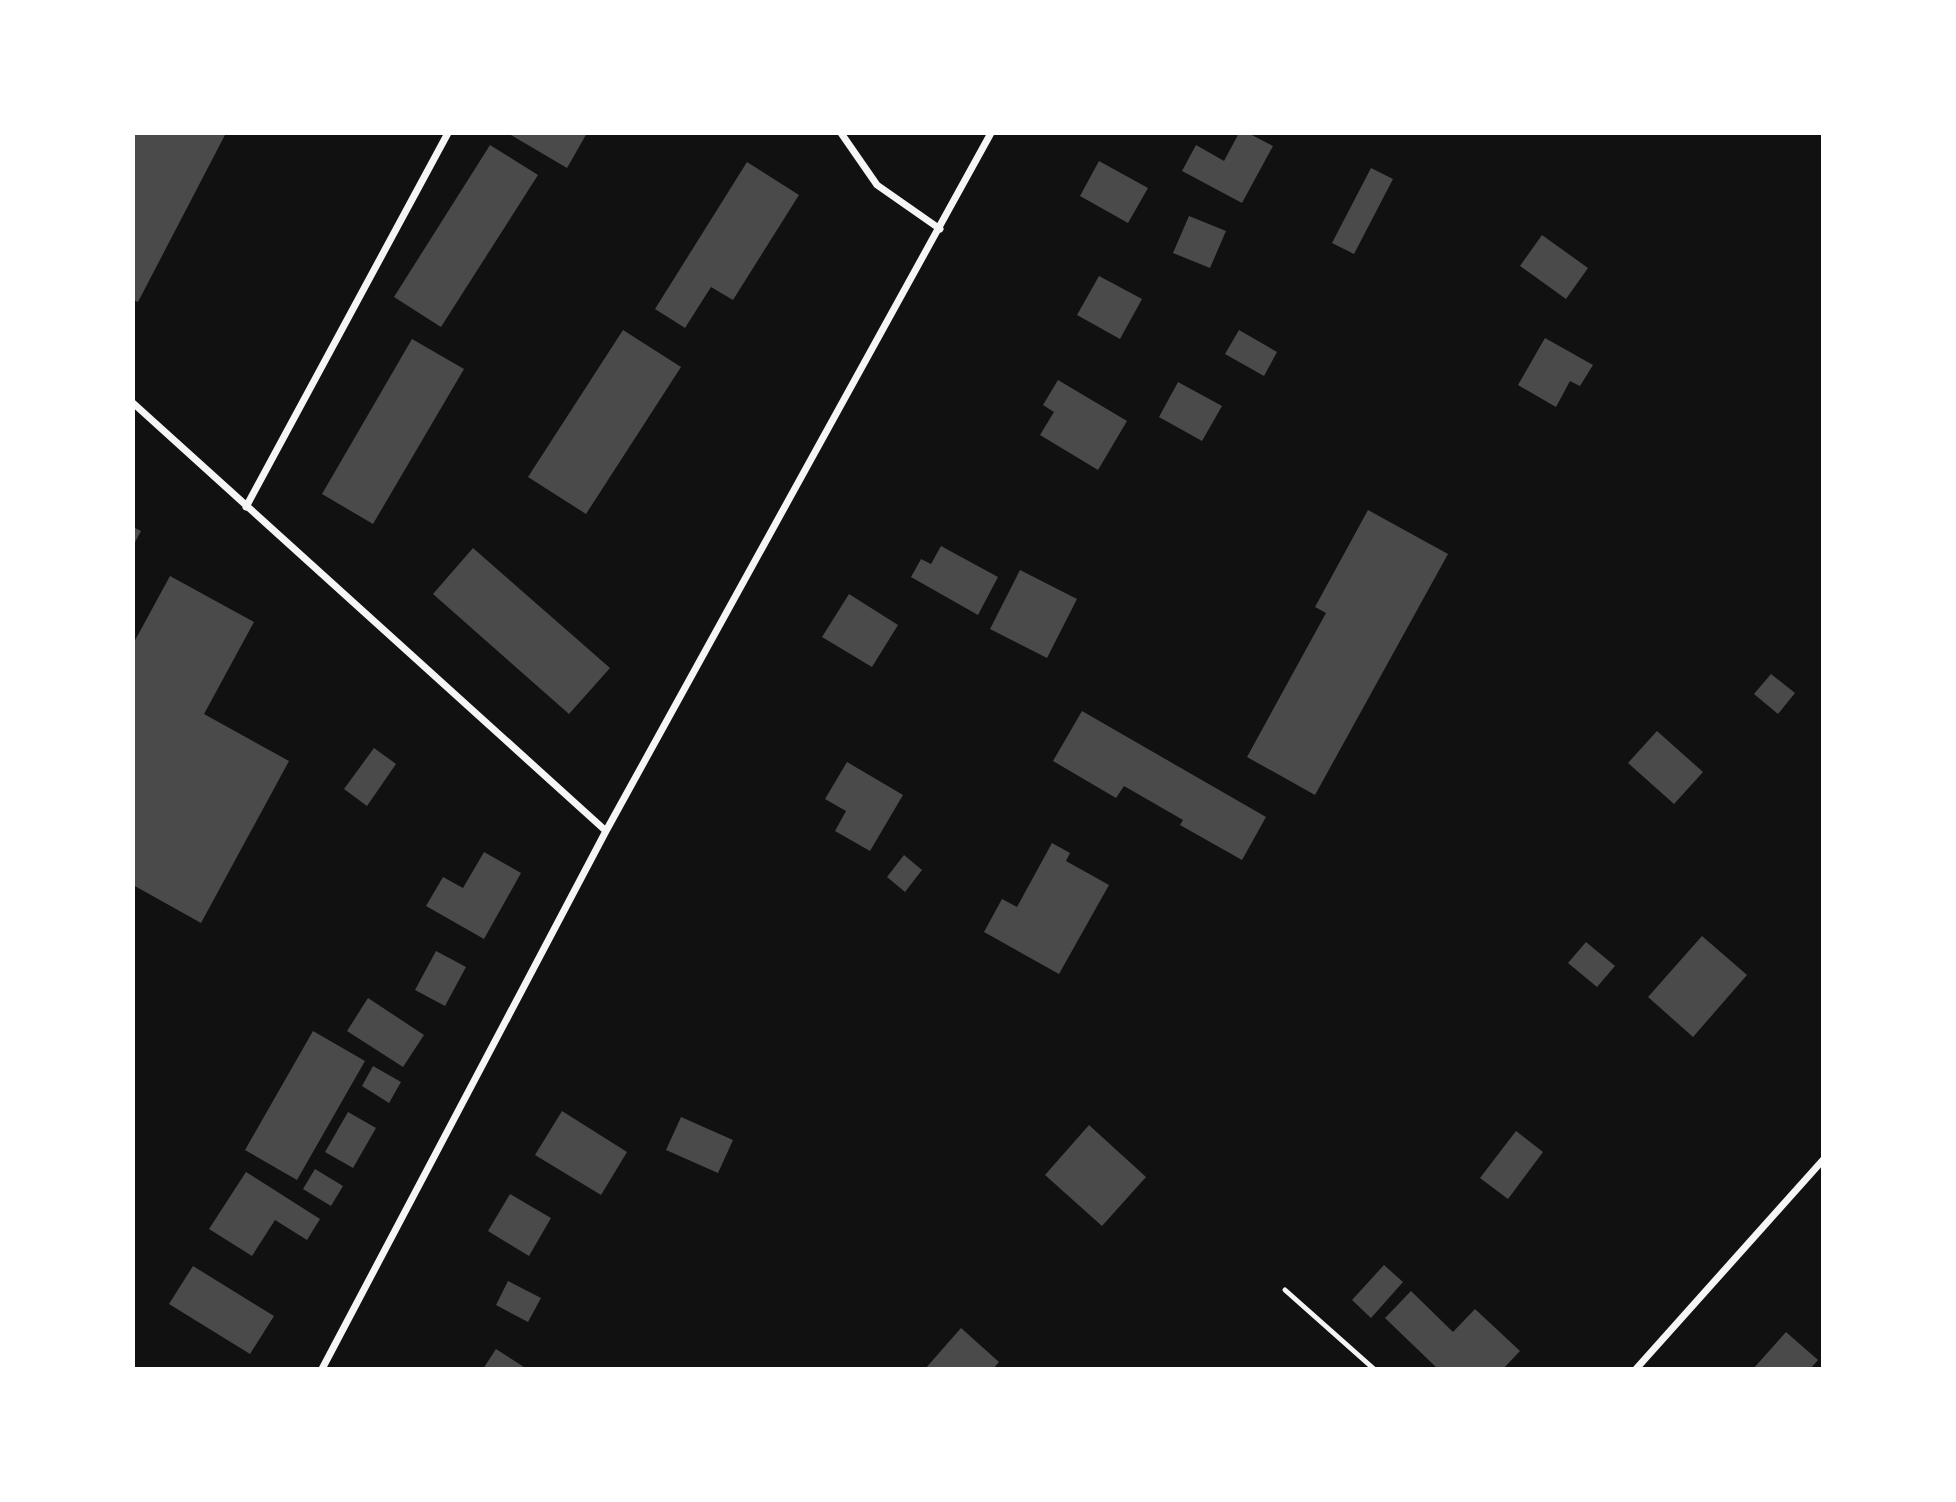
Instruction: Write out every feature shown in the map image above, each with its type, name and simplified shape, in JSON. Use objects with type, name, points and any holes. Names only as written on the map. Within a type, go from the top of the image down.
[{"type":"street","points":[[246,507],[448,133]]},
{"type":"street","points":[[841,133],[877,185],[940,229]]},
{"type":"street","points":[[322,1369],[606,831],[991,133]]},
{"type":"street","points":[[133,403],[606,831]]},
{"type":"street","points":[[1636,1369],[1823,1160]]},
{"type":"lane","points":[[1286,1290],[1374,1369]]},
{"type":"building","points":[[133,133],[226,133],[138,302],[133,300]]},
{"type":"building","points":[[587,133],[567,168],[511,135]]},
{"type":"building","points":[[1239,133],[1248,133],[1273,146],[1242,203],[1182,171],[1196,145],[1224,161]]},
{"type":"building","points":[[490,145],[538,175],[441,327],[394,297]]},
{"type":"building","points":[[1099,161],[1148,188],[1128,223],[1080,196]]},
{"type":"building","points":[[747,162],[799,195],[733,300],[711,287],[685,328],[655,309]]},
{"type":"building","points":[[1371,168],[1393,179],[1354,254],[1332,243]]},
{"type":"building","points":[[1189,216],[1226,231],[1210,268],[1173,253]]},
{"type":"building","points":[[1542,235],[1588,268],[1566,299],[1520,266]]},
{"type":"building","points":[[1099,276],[1142,299],[1120,339],[1077,315]]},
{"type":"building","points":[[623,330],[681,367],[586,514],[528,477]]},
{"type":"building","points":[[1239,330],[1277,352],[1264,376],[1225,354]]},
{"type":"building","points":[[1545,338],[1593,365],[1580,386],[1570,381],[1556,407],[1518,385]]},
{"type":"building","points":[[412,339],[464,369],[373,524],[322,494]]},
{"type":"building","points":[[1058,380],[1127,421],[1098,470],[1040,435],[1054,412],[1043,405]]},
{"type":"building","points":[[1178,382],[1222,406],[1202,441],[1159,417]]},
{"type":"building","points":[[1368,510],[1448,554],[1315,795],[1247,757],[1326,613],[1315,607]]},
{"type":"building","points":[[133,527],[141,531],[133,546]]},
{"type":"building","points":[[941,546],[998,577],[978,615],[911,577],[921,559],[931,564]]},
{"type":"building","points":[[473,548],[610,668],[569,714],[433,594]]},
{"type":"building","points":[[1020,570],[1077,599],[1047,658],[990,629]]},
{"type":"building","points":[[170,576],[254,622],[204,714],[289,761],[201,923],[133,885],[133,644]]},
{"type":"building","points":[[849,594],[898,625],[872,667],[822,637]]},
{"type":"building","points":[[1771,674],[1795,693],[1778,714],[1754,694]]},
{"type":"building","points":[[1082,711],[1266,817],[1242,860],[1180,825],[1183,820],[1124,786],[1116,798],[1053,761]]},
{"type":"building","points":[[1657,731],[1703,772],[1674,804],[1628,763]]},
{"type":"building","points":[[374,748],[396,764],[367,806],[344,789]]},
{"type":"building","points":[[847,762],[903,795],[870,851],[835,831],[846,811],[825,799]]},
{"type":"building","points":[[1052,843],[1070,853],[1066,861],[1109,885],[1059,974],[984,932],[1002,899],[1017,907]]},
{"type":"building","points":[[484,852],[521,873],[484,939],[426,906],[443,877],[463,888]]},
{"type":"building","points":[[904,855],[922,870],[905,892],[887,877]]},
{"type":"building","points":[[1702,936],[1747,975],[1693,1037],[1648,997]]},
{"type":"building","points":[[1586,942],[1615,966],[1597,987],[1568,963]]},
{"type":"building","points":[[436,951],[466,967],[445,1006],[415,990]]},
{"type":"building","points":[[368,998],[424,1035],[403,1067],[347,1031]]},
{"type":"building","points":[[313,1031],[365,1061],[297,1180],[245,1150]]},
{"type":"building","points":[[373,1066],[401,1082],[389,1103],[362,1086]]},
{"type":"building","points":[[562,1111],[627,1152],[601,1195],[535,1155]]},
{"type":"building","points":[[348,1112],[376,1128],[353,1168],[325,1152]]},
{"type":"building","points":[[681,1117],[733,1140],[718,1173],[666,1150]]},
{"type":"building","points":[[1089,1125],[1146,1177],[1102,1226],[1045,1175]]},
{"type":"building","points":[[1516,1131],[1543,1152],[1508,1199],[1480,1178]]},
{"type":"building","points":[[315,1169],[343,1186],[331,1206],[303,1189]]},
{"type":"building","points":[[246,1172],[320,1219],[307,1240],[275,1220],[252,1256],[209,1229]]},
{"type":"building","points":[[510,1194],[551,1218],[529,1256],[488,1231]]},
{"type":"building","points":[[1384,1265],[1403,1282],[1371,1318],[1352,1300]]},
{"type":"building","points":[[193,1266],[274,1316],[250,1354],[169,1304]]},
{"type":"building","points":[[508,1281],[541,1298],[528,1322],[496,1305]]},
{"type":"building","points":[[1411,1291],[1453,1332],[1475,1309],[1520,1351],[1503,1369],[1438,1369],[1385,1318]]},
{"type":"building","points":[[961,1328],[999,1362],[993,1369],[925,1369]]},
{"type":"building","points":[[1786,1332],[1818,1360],[1810,1369],[1753,1369]]},
{"type":"building","points":[[496,1349],[527,1369],[483,1369]]}]
